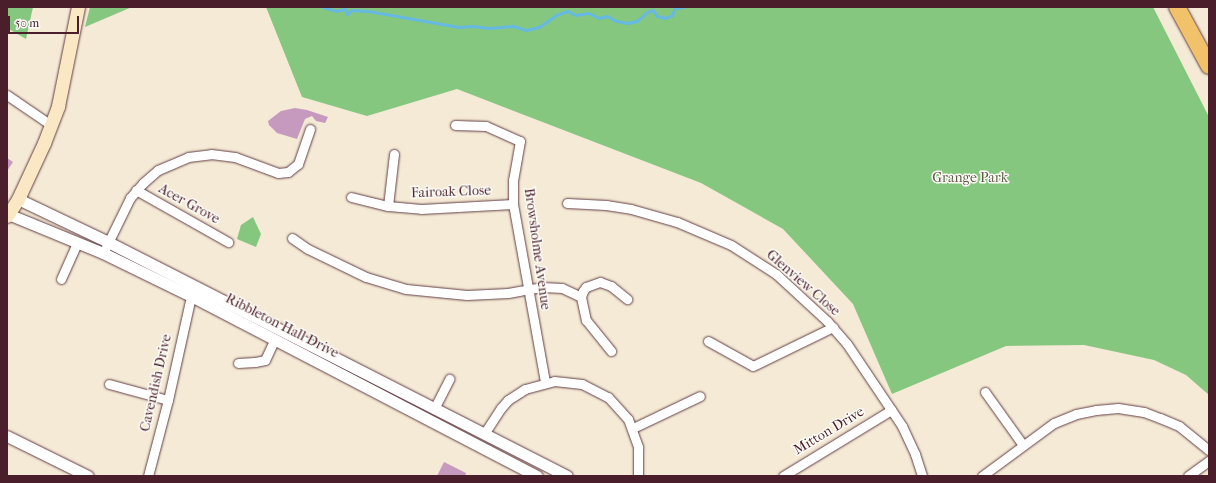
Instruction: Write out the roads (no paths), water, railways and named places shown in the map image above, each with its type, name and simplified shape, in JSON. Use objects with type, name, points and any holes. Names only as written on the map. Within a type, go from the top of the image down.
[{"type":"highway","points":[[1177,7],[1209,66]]},
{"type":"main road","points":[[8,215],[18,199],[44,143],[58,106],[78,7]]},
{"type":"street","points":[[7,95],[51,125]]},
{"type":"street","name":"Browsholme Avenue","points":[[455,125],[486,126],[520,141],[513,180],[514,204],[545,382]]},
{"type":"street","points":[[103,253],[125,206],[136,190],[150,176],[167,165],[199,155],[211,154],[235,157],[278,173],[288,172],[298,164],[310,129]]},
{"type":"street","name":"Fairoak Close","points":[[388,206],[394,154]]},
{"type":"street","name":"Acer Grove","points":[[136,190],[228,242]]},
{"type":"street","name":"Fairoak Close","points":[[351,197],[388,206],[421,209],[514,204]]},
{"type":"street","name":"Ribbleton Hall Drive","points":[[18,199],[108,242],[275,339],[294,343],[484,434],[552,473],[567,476]]},
{"type":"street","name":"Glenview Close","points":[[567,203],[606,205],[631,209],[677,222],[713,236],[748,254],[776,274],[833,327],[847,344],[902,426],[912,447],[922,476]]},
{"type":"street","name":"Ribbleton Hall Drive","points":[[8,215],[193,291],[294,343],[537,476]]},
{"type":"street","points":[[292,238],[308,249],[366,277],[406,289],[467,296],[508,293],[542,287],[562,288],[581,297]]},
{"type":"street","points":[[61,279],[77,243]]},
{"type":"street","points":[[611,351],[586,320],[581,297],[586,287],[600,282],[608,284],[627,299]]},
{"type":"street","name":"Cavendish Drive","points":[[148,476],[168,400],[193,291]]},
{"type":"street","points":[[708,341],[753,366],[833,327]]},
{"type":"street","points":[[238,363],[265,360],[275,339]]},
{"type":"street","points":[[434,409],[449,379]]},
{"type":"street","points":[[478,445],[495,416],[508,400],[525,389],[545,382],[573,382],[600,391],[616,403],[628,419],[633,428],[639,457],[638,476]]},
{"type":"street","points":[[109,384],[168,400]]},
{"type":"street","points":[[985,392],[1023,444]]},
{"type":"street","points":[[633,428],[700,396]]},
{"type":"street","points":[[982,476],[1023,444],[1054,423],[1076,414],[1096,410],[1118,408],[1144,412],[1180,426],[1209,450]]},
{"type":"street","name":"Mitton Drive","points":[[783,476],[891,410]]},
{"type":"street","points":[[7,436],[82,475]]},
{"type":"street","points":[[1188,476],[1209,461]]},
{"type":"waterway","points":[[323,7],[336,11],[345,9],[347,14],[352,10],[368,11],[459,27],[472,26],[489,28],[513,26],[526,30],[539,27],[556,15],[567,11],[576,15],[588,13],[599,18],[607,16],[616,21],[627,23],[637,21],[647,12],[653,10],[657,16],[665,18],[672,15],[675,8],[684,7]]},
{"type":"park label","name":"Grange Park","points":[[970,178]]}]
